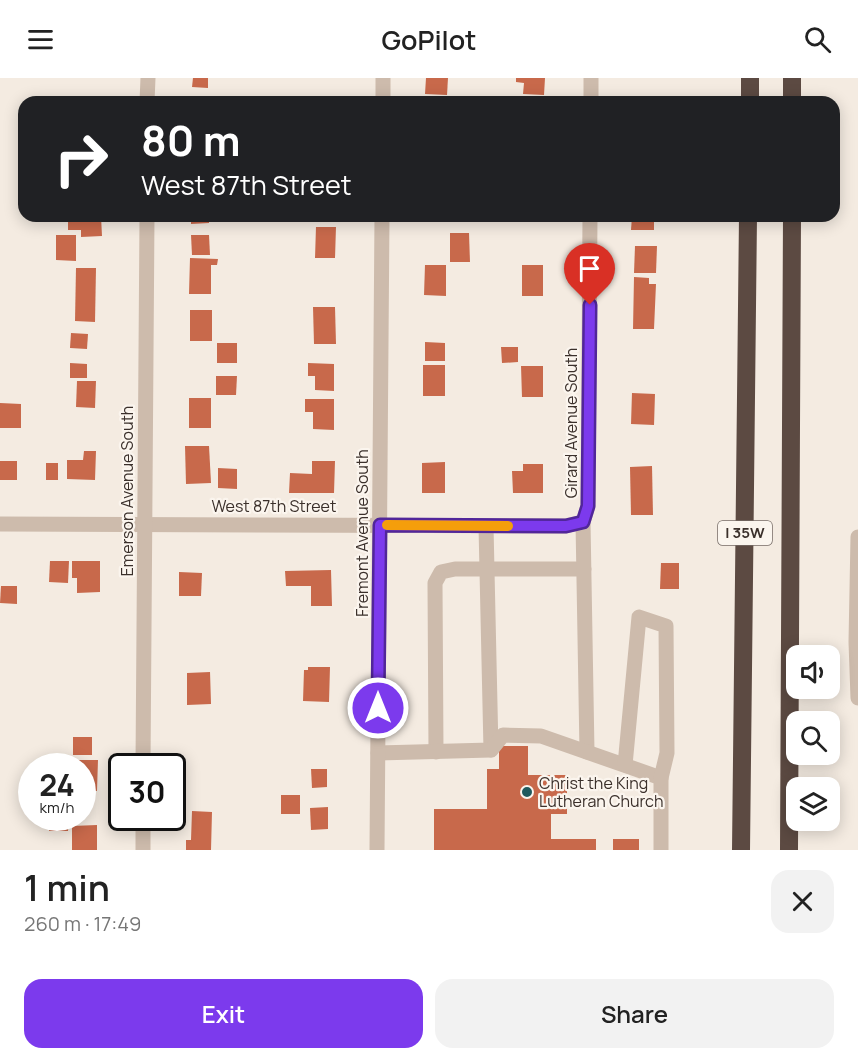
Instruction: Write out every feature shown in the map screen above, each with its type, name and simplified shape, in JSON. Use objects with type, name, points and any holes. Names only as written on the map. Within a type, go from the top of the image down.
[{"type":"highway","points":[[750,78],[750,96]]},
{"type":"highway","points":[[792,78],[792,96]]},
{"type":"highway","name":"I 35W","points":[[741,850],[748,222]]},
{"type":"highway","name":"I 35W","points":[[789,850],[792,222]]},
{"type":"street","points":[[147,96],[148,78]]},
{"type":"street","points":[[382,96],[383,78]]},
{"type":"street","points":[[591,78],[591,96]]},
{"type":"street","name":"Emerson Avenue South","points":[[143,753],[147,222]]},
{"type":"street","name":"Fremont Avenue South","points":[[377,850],[382,222]]},
{"type":"street","name":"Girard Avenue South","points":[[587,752],[583,522],[588,506],[590,222]]},
{"type":"street","name":"West 87th Street","points":[[0,524],[566,526],[583,522]]},
{"type":"street","points":[[486,526],[491,750]]},
{"type":"street","points":[[858,537],[856,642],[858,698]]},
{"type":"street","points":[[436,752],[435,583],[441,572],[455,569],[584,569]]},
{"type":"street","points":[[625,765],[639,618],[666,626],[667,753],[661,778],[662,850]]},
{"type":"street","points":[[378,753],[491,750],[503,735],[540,736],[661,778]]},
{"type":"street","points":[[143,831],[143,850]]},
{"type":"building","points":[[193,78],[208,78],[208,88],[192,87]]},
{"type":"building","points":[[426,78],[448,78],[447,95],[425,94]]},
{"type":"building","points":[[516,78],[545,78],[544,95],[523,94],[524,83],[516,82]]},
{"type":"building","points":[[68,222],[101,222],[102,236],[81,237],[81,230],[68,230]]},
{"type":"building","points":[[191,222],[209,222],[209,223],[191,224]]},
{"type":"building","points":[[632,222],[654,222],[654,230],[631,230]]},
{"type":"building","points":[[316,227],[336,227],[335,258],[315,258]]},
{"type":"building","points":[[450,233],[469,233],[470,262],[450,262]]},
{"type":"building","points":[[56,235],[76,235],[76,261],[56,260]]},
{"type":"building","points":[[191,235],[209,235],[210,255],[192,255]]},
{"type":"building","points":[[635,246],[657,246],[656,273],[634,273]]},
{"type":"building","points":[[190,258],[218,259],[217,265],[211,265],[211,294],[189,294]]},
{"type":"building","points":[[425,265],[446,265],[446,296],[424,295]]},
{"type":"building","points":[[522,265],[543,265],[543,296],[522,296]]},
{"type":"building","points":[[76,268],[96,268],[95,322],[75,321]]},
{"type":"building","points":[[634,277],[649,278],[649,284],[656,284],[654,329],[633,329]]},
{"type":"building","points":[[313,307],[335,307],[336,344],[314,344]]},
{"type":"building","points":[[190,310],[212,310],[212,341],[190,341]]},
{"type":"building","points":[[71,333],[88,334],[87,349],[70,348]]},
{"type":"building","points":[[425,342],[445,343],[445,361],[425,361]]},
{"type":"building","points":[[217,343],[237,343],[237,363],[217,363]]},
{"type":"building","points":[[501,347],[518,347],[518,362],[502,363]]},
{"type":"building","points":[[70,363],[87,364],[87,378],[70,378]]},
{"type":"building","points":[[308,363],[334,364],[334,391],[315,390],[315,376],[308,376]]},
{"type":"building","points":[[423,365],[445,365],[445,396],[423,396]]},
{"type":"building","points":[[521,366],[543,366],[543,397],[522,397]]},
{"type":"building","points":[[216,376],[237,376],[236,395],[216,395]]},
{"type":"building","points":[[77,381],[96,381],[95,408],[76,407]]},
{"type":"building","points":[[632,393],[655,394],[654,425],[631,424]]},
{"type":"building","points":[[189,398],[211,398],[211,428],[189,428]]},
{"type":"building","points":[[305,399],[334,399],[334,430],[313,429],[313,412],[305,412]]},
{"type":"building","points":[[0,403],[21,404],[21,428],[0,428]]},
{"type":"building","points":[[185,446],[209,446],[211,483],[186,484]]},
{"type":"building","points":[[84,451],[96,451],[95,480],[67,479],[67,460],[83,460]]},
{"type":"building","points":[[0,461],[17,461],[17,480],[0,480]]},
{"type":"building","points":[[312,461],[335,461],[334,493],[289,493],[290,473],[312,474]]},
{"type":"building","points":[[445,462],[445,493],[422,493],[422,463]]},
{"type":"building","points":[[46,463],[58,463],[58,480],[46,480]]},
{"type":"building","points":[[523,464],[543,464],[543,493],[513,493],[512,471],[523,471]]},
{"type":"building","points":[[652,466],[653,515],[631,515],[630,467]]},
{"type":"building","points":[[218,468],[237,469],[237,489],[218,488]]},
{"type":"building","points":[[50,561],[69,561],[68,583],[49,582]]},
{"type":"building","points":[[72,561],[100,561],[100,592],[77,593],[77,578],[72,578]]},
{"type":"building","points":[[661,563],[679,563],[679,589],[660,589]]},
{"type":"building","points":[[331,570],[332,606],[311,606],[311,586],[286,586],[285,571]]},
{"type":"building","points":[[179,572],[202,573],[201,596],[179,596]]},
{"type":"building","points":[[1,586],[17,586],[17,604],[0,603]]},
{"type":"building","points":[[308,667],[330,667],[329,702],[303,701],[304,670],[308,670]]},
{"type":"building","points":[[210,672],[211,704],[187,705],[187,673]]},
{"type":"building","points":[[73,737],[92,737],[92,753],[73,753]]},
{"type":"building","name":"Christ the King Lutheran Church","points":[[499,746],[528,746],[528,775],[567,775],[567,814],[551,814],[551,839],[596,839],[596,850],[434,850],[434,809],[487,809],[487,769],[499,769]]},
{"type":"building","points":[[96,760],[98,760],[97,791]]},
{"type":"building","points":[[311,769],[327,769],[327,787],[312,788]]},
{"type":"building","points":[[281,795],[300,795],[300,814],[281,814]]},
{"type":"building","points":[[328,807],[328,829],[311,830],[310,808]]},
{"type":"building","points":[[192,811],[212,812],[211,850],[186,850],[186,840],[191,840]]},
{"type":"building","points":[[96,825],[97,850],[72,850],[72,831],[96,831]]},
{"type":"building","name":"Christ the King Lutheran Church","points":[[613,839],[639,839],[639,850],[613,850]]},
{"type":"slow traffic","points":[[387,525],[508,526]]},
{"type":"place","name":"Christ the King Lutheran Church","points":[[527,792]]},
{"type":"route","points":[[378,708],[380,525],[566,526],[583,522],[588,506],[590,305]]}]
